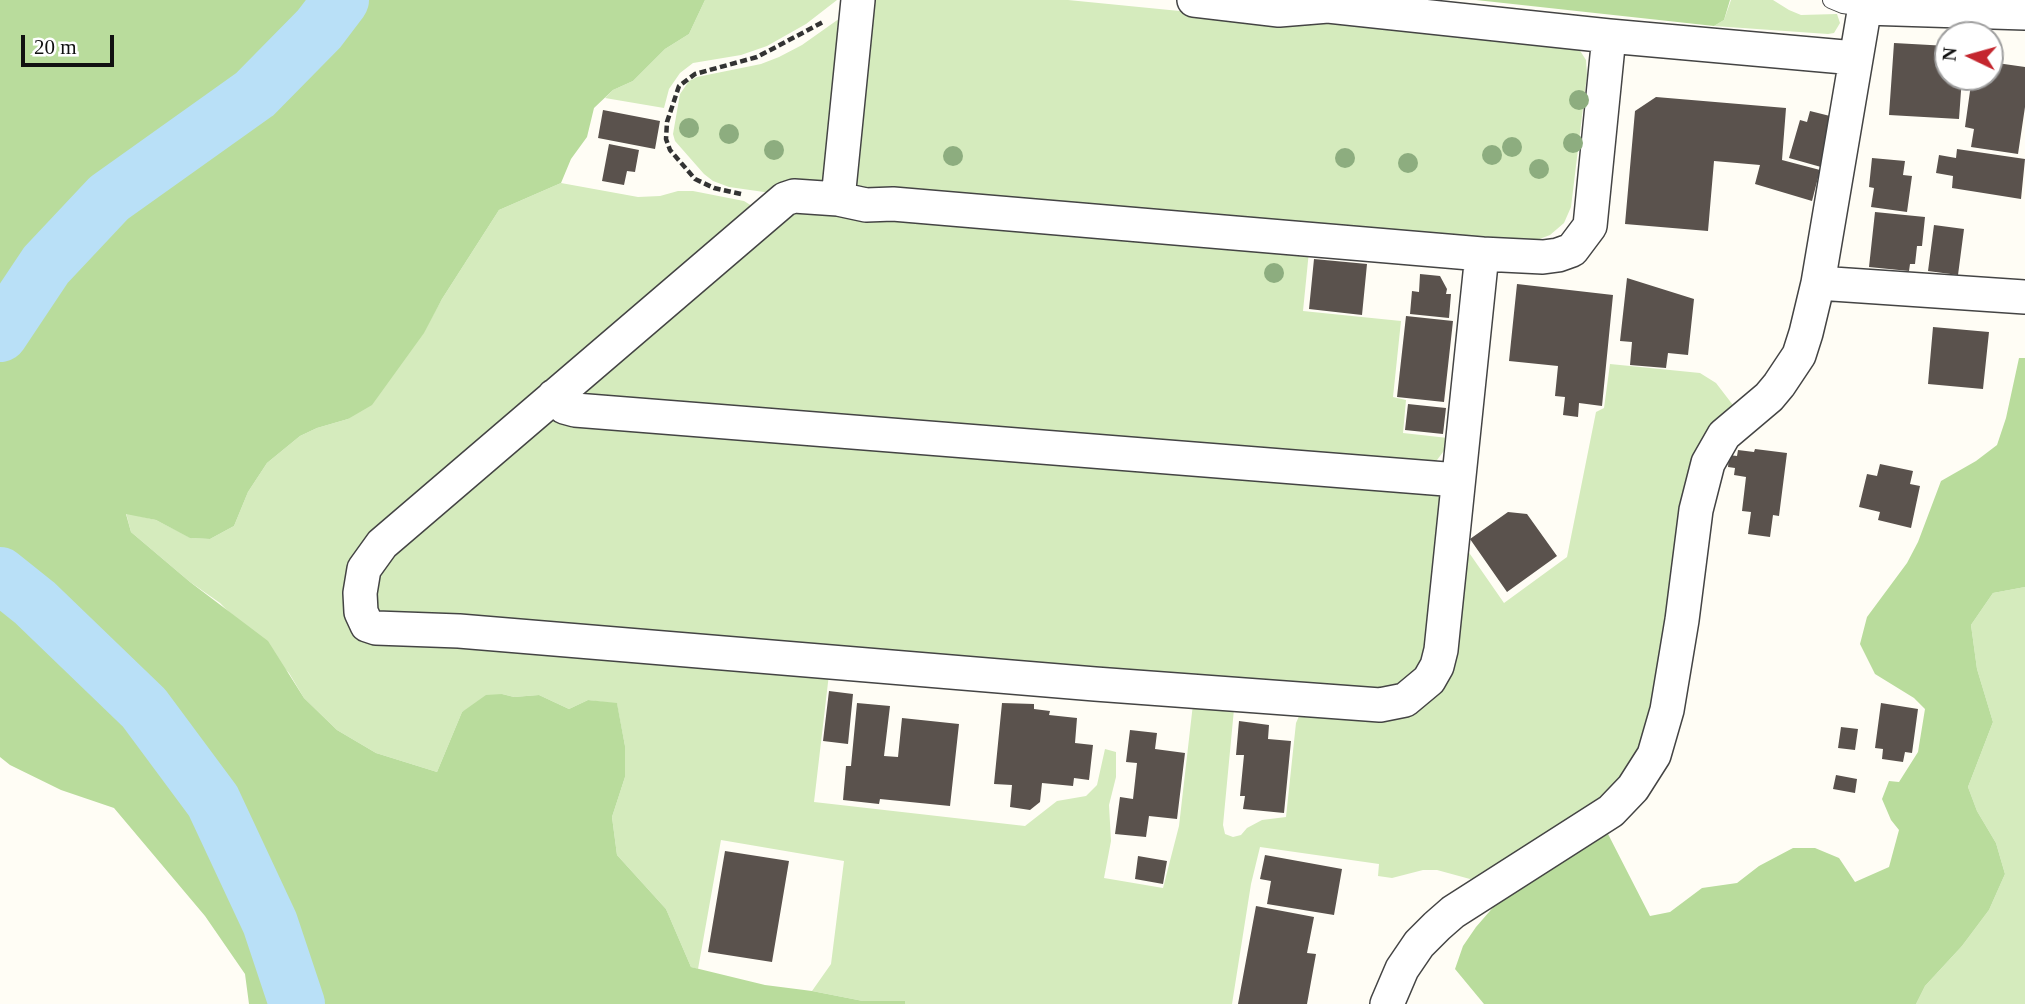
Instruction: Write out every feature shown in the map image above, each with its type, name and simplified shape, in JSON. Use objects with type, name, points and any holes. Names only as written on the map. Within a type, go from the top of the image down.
[{"type":"street","points":[[1194,0],[1279,10],[1314,3],[1609,36],[1855,58]]},
{"type":"street","points":[[1387,1004],[1402,969],[1419,944],[1437,926],[1453,912],[1595,823],[1625,796],[1654,755],[1667,710],[1696,510],[1708,463],[1724,435],[1769,397],[1799,355],[1818,283],[1866,4],[2025,13]]},
{"type":"street","points":[[838,199],[846,8]]},
{"type":"street","points":[[1482,254],[1441,650],[1437,666],[1429,680],[1418,692],[1405,700],[1380,705],[473,632],[376,628],[367,625],[361,612],[360,593],[364,569],[373,553],[775,205],[794,196],[838,199],[857,204],[893,204],[1482,254],[1543,257],[1558,255],[1572,250],[1590,226],[1609,36]]},
{"type":"street","points":[[1818,283],[2025,298]]},
{"type":"street","points":[[554,396],[564,407],[575,410],[1458,480]]},
{"type":"lane","points":[[1831,0],[1843,5],[1866,4]]},
{"type":"path","points":[[775,205],[769,199],[714,188],[690,174],[670,150],[666,139],[667,122],[674,98],[679,86],[695,74],[757,57],[800,36],[846,8]]},
{"type":"green space","points":[[0,0],[705,0],[689,34],[665,49],[633,81],[613,90],[594,108],[587,137],[571,159],[561,183],[499,210],[442,299],[424,333],[372,405],[348,419],[300,436],[267,463],[248,492],[234,526],[210,539],[190,538],[156,520],[126,514],[131,532],[190,582],[268,641],[304,698],[337,730],[376,753],[437,772],[462,712],[486,695],[539,695],[569,709],[588,700],[617,703],[625,746],[625,777],[612,817],[617,855],[666,909],[691,967],[765,985],[863,1001],[905,1001],[905,1004],[249,1004],[245,974],[205,916],[114,808],[61,790],[10,765],[0,757]]},
{"type":"green space","points":[[705,0],[837,0],[806,24],[767,46],[741,55],[693,63],[680,73],[669,89],[664,108],[605,98],[613,90],[633,81],[665,49],[689,34]]},
{"type":"green space","points":[[869,0],[1068,0],[1281,21],[1326,21],[1577,46],[1586,60],[1587,75],[1571,207],[1564,223],[1550,235],[1537,240],[1498,241],[855,190]]},
{"type":"green space","points":[[1476,0],[1730,0],[1724,20],[1714,26]]},
{"type":"green space","points":[[1731,0],[1773,0],[1801,15],[1837,14],[1840,23],[1834,33],[1828,34],[1714,26],[1724,20]]},
{"type":"green space","points":[[843,16],[827,186],[771,193],[729,187],[704,174],[675,141],[673,134],[680,94],[689,81],[761,64],[779,57],[802,45]]},
{"type":"green space","points":[[561,183],[638,197],[693,191],[744,201],[752,206],[373,539],[352,613],[829,674],[814,802],[1025,826],[1057,801],[1086,796],[1097,785],[1105,749],[1116,752],[1116,777],[1109,805],[1111,841],[1104,878],[1163,888],[1179,826],[1193,704],[1234,709],[1223,825],[1225,834],[1233,837],[1241,835],[1247,828],[1262,820],[1286,817],[1296,723],[1300,714],[1409,709],[1463,544],[1504,603],[1567,557],[1596,412],[1604,408],[1610,364],[1700,373],[1716,383],[1736,409],[1652,722],[1641,752],[1613,794],[1482,877],[1470,879],[1437,870],[1423,870],[1392,878],[1378,876],[1379,864],[1260,847],[1251,884],[1232,1004],[905,1004],[904,1001],[863,1001],[812,991],[831,964],[844,861],[721,840],[698,969],[691,967],[666,909],[617,855],[612,817],[625,777],[625,746],[617,704],[588,700],[569,709],[539,695],[514,697],[502,694],[462,712],[437,772],[376,753],[337,730],[304,698],[289,673],[220,603],[190,582],[131,532],[126,513],[156,520],[191,538],[210,539],[234,526],[248,492],[267,463],[300,436],[348,419],[423,333],[499,210]]},
{"type":"green space","points":[[784,211],[1309,251],[1303,311],[1401,321],[1393,397],[1406,400],[1403,433],[1448,438],[1446,448],[1434,464],[584,403],[576,389]]},
{"type":"green space","points":[[2019,358],[2025,358],[2025,587],[1993,593],[1971,625],[1977,669],[1993,722],[1968,787],[1977,811],[1996,843],[2005,874],[1989,910],[1962,946],[1925,986],[1916,1004],[1484,1004],[1455,969],[1463,946],[1476,927],[1496,904],[1520,886],[1608,834],[1650,916],[1670,912],[1702,888],[1737,883],[1759,866],[1793,848],[1815,848],[1839,858],[1855,882],[1889,867],[1899,830],[1891,820],[1882,799],[1889,781],[1899,782],[1918,752],[1925,709],[1914,698],[1875,674],[1860,644],[1867,617],[1907,563],[1918,542],[1941,481],[1976,461],[1997,445],[2006,418]]},
{"type":"green space","points":[[546,418],[1438,494],[1441,498],[1432,649],[1404,691],[381,619],[369,593],[373,569]]},
{"type":"green space","points":[[2025,587],[2025,1004],[1916,1004],[1925,986],[1962,946],[1989,910],[2005,874],[1996,843],[1977,811],[1968,787],[1993,722],[1977,669],[1971,625],[1993,593]]},
{"type":"building","points":[[1894,43],[1934,45],[1934,91],[1961,91],[1959,119],[1889,115]]},
{"type":"building","points":[[2004,64],[2025,67],[2025,107],[2018,154],[1971,147],[1974,129],[1965,127],[1970,91],[2004,91]]},
{"type":"building","points":[[1656,97],[1786,108],[1782,160],[1820,170],[1812,201],[1755,184],[1760,165],[1714,161],[1708,231],[1625,224],[1635,111]]},
{"type":"building","points":[[603,110],[660,121],[655,149],[598,138]]},
{"type":"building","points":[[1810,111],[1830,116],[1827,128],[1832,129],[1821,167],[1789,158],[1800,120],[1807,122]]},
{"type":"building","points":[[609,144],[639,150],[635,172],[627,171],[624,185],[602,181]]},
{"type":"building","points":[[1957,149],[2025,159],[2021,199],[1952,188],[1953,176],[1936,173],[1939,155],[1956,158]]},
{"type":"building","points":[[1872,158],[1905,161],[1903,175],[1912,176],[1907,212],[1871,207],[1874,188],[1869,187]]},
{"type":"building","points":[[1875,212],[1925,217],[1922,246],[1917,246],[1915,264],[1910,264],[1909,271],[1869,267]]},
{"type":"building","points":[[1934,225],[1964,229],[1958,275],[1928,271]]},
{"type":"building","points":[[1314,259],[1367,264],[1362,315],[1309,309]]},
{"type":"building","points":[[1420,274],[1440,276],[1447,289],[1446,294],[1451,294],[1449,318],[1410,314],[1412,291],[1419,292]]},
{"type":"building","points":[[1627,278],[1694,299],[1688,355],[1668,353],[1666,368],[1630,365],[1632,342],[1620,341]]},
{"type":"building","points":[[1517,284],[1613,295],[1602,406],[1579,403],[1578,417],[1563,415],[1565,397],[1555,396],[1558,366],[1509,361]]},
{"type":"building","points":[[1406,316],[1453,321],[1444,402],[1397,397]]},
{"type":"building","points":[[1933,327],[1989,332],[1983,389],[1928,384]]},
{"type":"building","points":[[1408,404],[1446,408],[1443,434],[1405,430]]},
{"type":"building","points":[[1755,449],[1787,453],[1779,516],[1773,515],[1770,537],[1748,534],[1751,512],[1742,511],[1746,477],[1734,475],[1735,468],[1728,467],[1729,455],[1737,456],[1738,450],[1754,452]]},
{"type":"building","points":[[1880,464],[1913,471],[1910,484],[1920,486],[1911,528],[1878,520],[1880,512],[1859,507],[1867,474],[1877,476]]},
{"type":"building","points":[[1508,512],[1527,514],[1557,556],[1507,592],[1470,539]]},
{"type":"building","points":[[829,691],[853,694],[848,744],[823,741]]},
{"type":"building","points":[[857,703],[890,706],[884,756],[898,757],[902,718],[959,724],[950,806],[880,799],[879,804],[843,800],[846,766],[851,766]]},
{"type":"building","points":[[1002,703],[1034,704],[1034,709],[1050,711],[1049,715],[1077,718],[1075,743],[1093,745],[1089,780],[1074,778],[1073,786],[1042,783],[1040,802],[1030,810],[1010,807],[1012,785],[994,784]]},
{"type":"building","points":[[1881,703],[1918,709],[1912,753],[1905,752],[1903,762],[1882,759],[1883,749],[1875,748]]},
{"type":"building","points":[[1239,721],[1269,725],[1268,739],[1291,741],[1284,813],[1243,809],[1245,796],[1240,796],[1244,755],[1236,755]]},
{"type":"building","points":[[1841,727],[1858,729],[1855,750],[1838,748]]},
{"type":"building","points":[[1130,730],[1157,733],[1155,749],[1185,753],[1177,819],[1149,816],[1146,837],[1115,834],[1120,797],[1133,799],[1137,763],[1126,762]]},
{"type":"building","points":[[1836,775],[1857,779],[1855,793],[1833,789]]},
{"type":"building","points":[[725,851],[789,861],[772,962],[708,952]]},
{"type":"building","points":[[1265,855],[1342,869],[1334,915],[1267,904],[1271,881],[1260,879]]},
{"type":"building","points":[[1138,856],[1167,861],[1163,884],[1135,879]]},
{"type":"building","points":[[1256,906],[1314,917],[1307,953],[1316,954],[1307,1004],[1238,1004]]},
{"type":"waterway","points":[[0,334],[46,265],[109,198],[255,94],[319,29],[341,0]]},
{"type":"waterway","points":[[0,575],[35,603],[144,708],[213,801],[270,923],[297,1004]]}]
